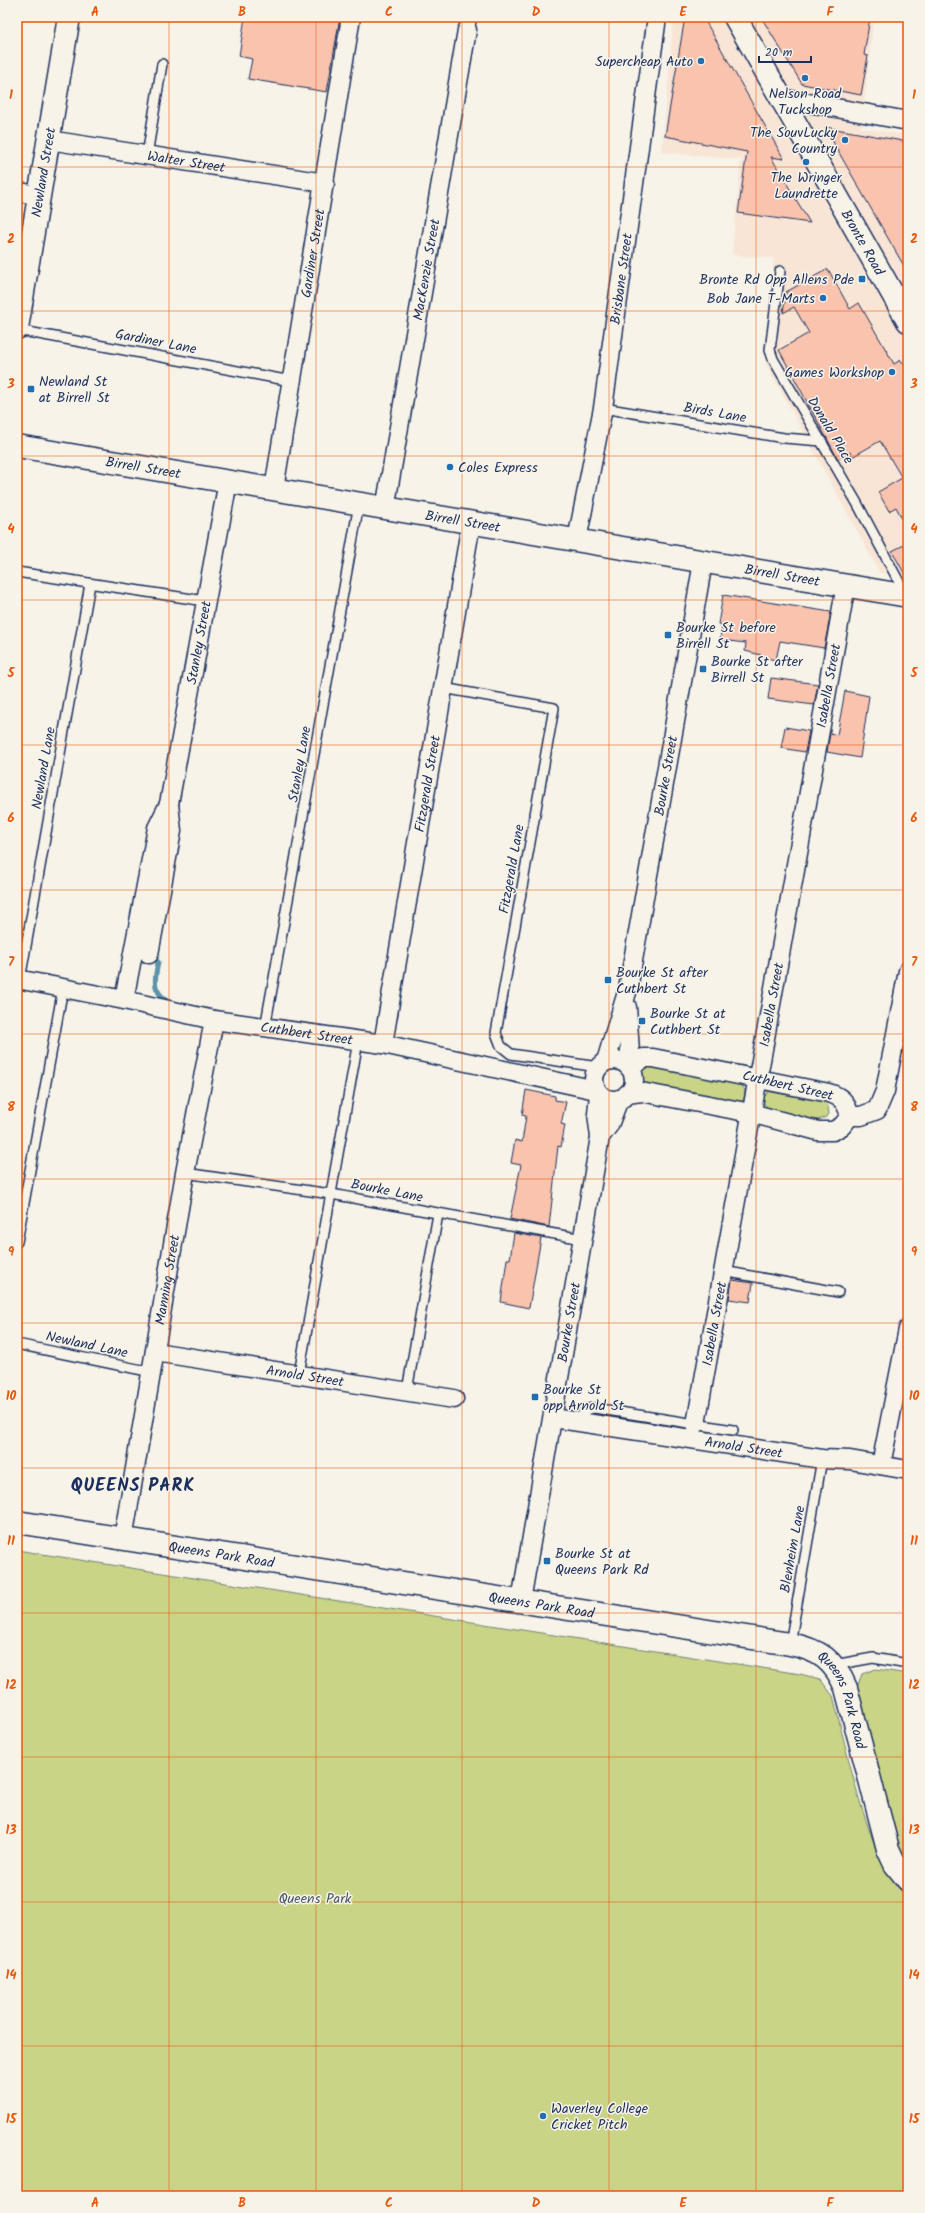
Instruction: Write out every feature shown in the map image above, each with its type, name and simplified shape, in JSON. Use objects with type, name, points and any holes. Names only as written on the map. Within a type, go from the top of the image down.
[{"type":"street","name":"Newland Street","points":[[17,329],[69,17]]},
{"type":"street","name":"Gardiner Street","points":[[274,489],[352,17]]},
{"type":"street","name":"Brisbane Street","points":[[577,540],[603,408],[657,17]]},
{"type":"street","name":"Bronte Road","points":[[734,17],[908,321]]},
{"type":"street","name":"MacKenzie Street","points":[[385,509],[468,23]]},
{"type":"street","points":[[781,98],[908,121]]},
{"type":"street","name":"Walter Street","points":[[49,140],[325,183]]},
{"type":"street","points":[[17,192],[39,195]]},
{"type":"street","name":"Birrell Street","points":[[17,446],[907,596]]},
{"type":"street","name":"Stanley Street","points":[[149,954],[172,831],[169,804],[228,481]]},
{"type":"street","name":"Fitzgerald Street","points":[[383,1044],[471,523]]},
{"type":"street","name":"Bourke Street","points":[[629,1067],[630,1052],[627,1017],[628,989],[702,562]]},
{"type":"street","name":"Isabella Street","points":[[696,1424],[846,586]]},
{"type":"street","name":"Stanley Street","points":[[124,1000],[157,828],[169,804]]},
{"type":"street","points":[[623,1097],[633,1085],[633,1073],[629,1067],[617,1060],[602,1064],[593,1079],[598,1092],[610,1100],[623,1097],[640,1092],[751,1113],[818,1131],[833,1131],[842,1126],[850,1116],[861,1116],[877,1110],[885,1091],[908,971]]},
{"type":"street","name":"Cuthbert Street","points":[[18,979],[214,1020],[383,1044],[598,1092]]},
{"type":"street","name":"Bourke Street","points":[[602,1064],[628,989]]},
{"type":"street","name":"Manning Street","points":[[123,1539],[185,1173],[214,1020]]},
{"type":"street","name":"Cuthbert Street","points":[[629,1067],[643,1058],[653,1058],[829,1093],[840,1097],[847,1105],[850,1116]]},
{"type":"street","name":"Bourke Street","points":[[521,1601],[600,1137],[597,1114],[598,1092]]},
{"type":"street","name":"Bourke Street","points":[[600,1137],[609,1125],[623,1097]]},
{"type":"street","points":[[882,1465],[908,1329]]},
{"type":"street","name":"Arnold Street","points":[[155,1352],[407,1390],[454,1399]]},
{"type":"street","name":"Arnold Street","points":[[553,1418],[822,1459],[837,1458],[908,1470]]},
{"type":"street","name":"Queens Park Road","points":[[17,1522],[790,1644],[814,1650],[826,1657],[841,1676],[850,1702],[888,1849],[895,1864],[908,1880]]},
{"type":"lane","points":[[147,155],[162,64]]},
{"type":"lane","name":"Donald Place","points":[[780,270],[770,350],[773,359],[822,441],[907,596]]},
{"type":"lane","name":"Gardiner Lane","points":[[17,329],[291,381]]},
{"type":"lane","name":"Birds Lane","points":[[603,408],[784,438],[822,441]]},
{"type":"lane","name":"Stanley Lane","points":[[265,1028],[359,504]]},
{"type":"lane","points":[[17,572],[205,602]]},
{"type":"lane","name":"Newland Lane","points":[[18,979],[90,584]]},
{"type":"lane","name":"Fitzgerald Lane","points":[[443,688],[554,708],[496,1033],[501,1046],[511,1054],[602,1064]]},
{"type":"lane","points":[[17,1242],[63,988]]},
{"type":"lane","points":[[299,1374],[358,1041]]},
{"type":"lane","name":"Bourke Lane","points":[[185,1173],[331,1194],[583,1239]]},
{"type":"lane","points":[[407,1390],[438,1214]]},
{"type":"lane","points":[[724,1271],[838,1292]]},
{"type":"lane","name":"Newland Lane","points":[[17,1344],[152,1372]]},
{"type":"lane","name":"Arnold Street","points":[[580,1422],[584,1410],[594,1408],[732,1430]]},
{"type":"lane","name":"Blenheim Lane","points":[[790,1644],[822,1459]]},
{"type":"lane","points":[[833,1665],[873,1658],[908,1664]]},
{"type":"shaded area","points":[[640,17],[874,17],[861,128],[908,135],[908,577],[880,573],[766,364],[774,258],[732,255],[741,160],[662,152],[673,23]]},
{"type":"green space","points":[[651,1067],[739,1083],[745,1090],[744,1099],[738,1104],[640,1084],[642,1069]]},
{"type":"green space","points":[[770,1090],[827,1100],[829,1114],[825,1118],[819,1120],[811,1120],[771,1112],[763,1102],[764,1097]]},
{"type":"green space","name":"Queens Park","points":[[17,1550],[800,1674],[820,1679],[833,1696],[852,1773],[871,1834],[882,1860],[894,1882],[908,1897],[908,2196],[17,2196]]},
{"type":"green space","points":[[876,1669],[908,1674],[908,1861],[897,1842],[857,1687],[862,1674]]},
{"type":"building","points":[[245,17],[340,17],[327,92],[248,79],[252,59],[239,56]]},
{"type":"building","points":[[685,17],[703,17],[784,159],[771,157],[810,223],[738,213],[747,152],[665,136]]},
{"type":"building","points":[[761,17],[870,17],[864,55],[868,56],[861,95],[802,84]]},
{"type":"building","points":[[825,127],[908,142],[908,273],[842,158]]},
{"type":"building","points":[[828,269],[850,309],[859,303],[894,364],[901,360],[908,372],[908,530],[896,507],[889,511],[878,492],[902,478],[880,441],[852,457],[850,452],[838,459],[779,350],[809,333],[794,307],[783,313],[786,292]]},
{"type":"building","points":[[908,543],[908,580],[892,551]]},
{"type":"building","points":[[723,595],[831,612],[824,648],[780,641],[776,660],[761,657],[761,655],[745,651],[746,643],[720,640],[722,625],[718,624]]},
{"type":"building","points":[[771,678],[818,684],[814,705],[768,699]]},
{"type":"building","points":[[845,691],[869,696],[860,758],[827,752],[830,733],[837,735]]},
{"type":"building","points":[[785,727],[809,731],[805,752],[781,748]]},
{"type":"building","points":[[526,1090],[555,1096],[555,1100],[566,1102],[561,1124],[565,1125],[561,1147],[558,1146],[549,1227],[510,1219],[521,1165],[511,1163],[515,1140],[522,1142],[526,1116],[522,1115]]},
{"type":"building","points":[[514,1233],[541,1238],[529,1308],[501,1302],[507,1259],[510,1259]]},
{"type":"building","points":[[732,1280],[753,1283],[750,1302],[729,1299]]},
{"type":"waterway","points":[[158,962],[155,979],[156,988],[162,997],[167,1001]]},
{"type":"place","name":"Supercheap Auto","points":[[701,61]]},
{"type":"place","name":"Nelson Road Tuckshop","points":[[805,78]]},
{"type":"place","name":"The SouvLucky Country","points":[[845,140]]},
{"type":"place","name":"The Wringer Laundrette","points":[[806,162]]},
{"type":"place","name":"Bronte Rd Opp Allens Pde","points":[[862,279]]},
{"type":"place","name":"Bob Jane T-Marts","points":[[823,298]]},
{"type":"place","name":"Games Workshop","points":[[892,372]]},
{"type":"place","name":"Newland St at Birrell St","points":[[31,389]]},
{"type":"place","name":"Coles Express","points":[[450,467]]},
{"type":"place","name":"Bourke St before Birrell St","points":[[668,635]]},
{"type":"place","name":"Bourke St after Birrell St","points":[[703,669]]},
{"type":"place","name":"Bourke St after Cuthbert St","points":[[608,980]]},
{"type":"place","name":"Bourke St at Cuthbert St","points":[[642,1021]]},
{"type":"place","name":"Bourke St opp Arnold St","points":[[535,1397]]},
{"type":"place","name":"Bourke St at Queens Park Rd","points":[[547,1561]]},
{"type":"place","name":"Waverley College Cricket Pitch","points":[[543,2116]]},
{"type":"district","name":"QUEENS PARK","points":[[133,1485]]}]
